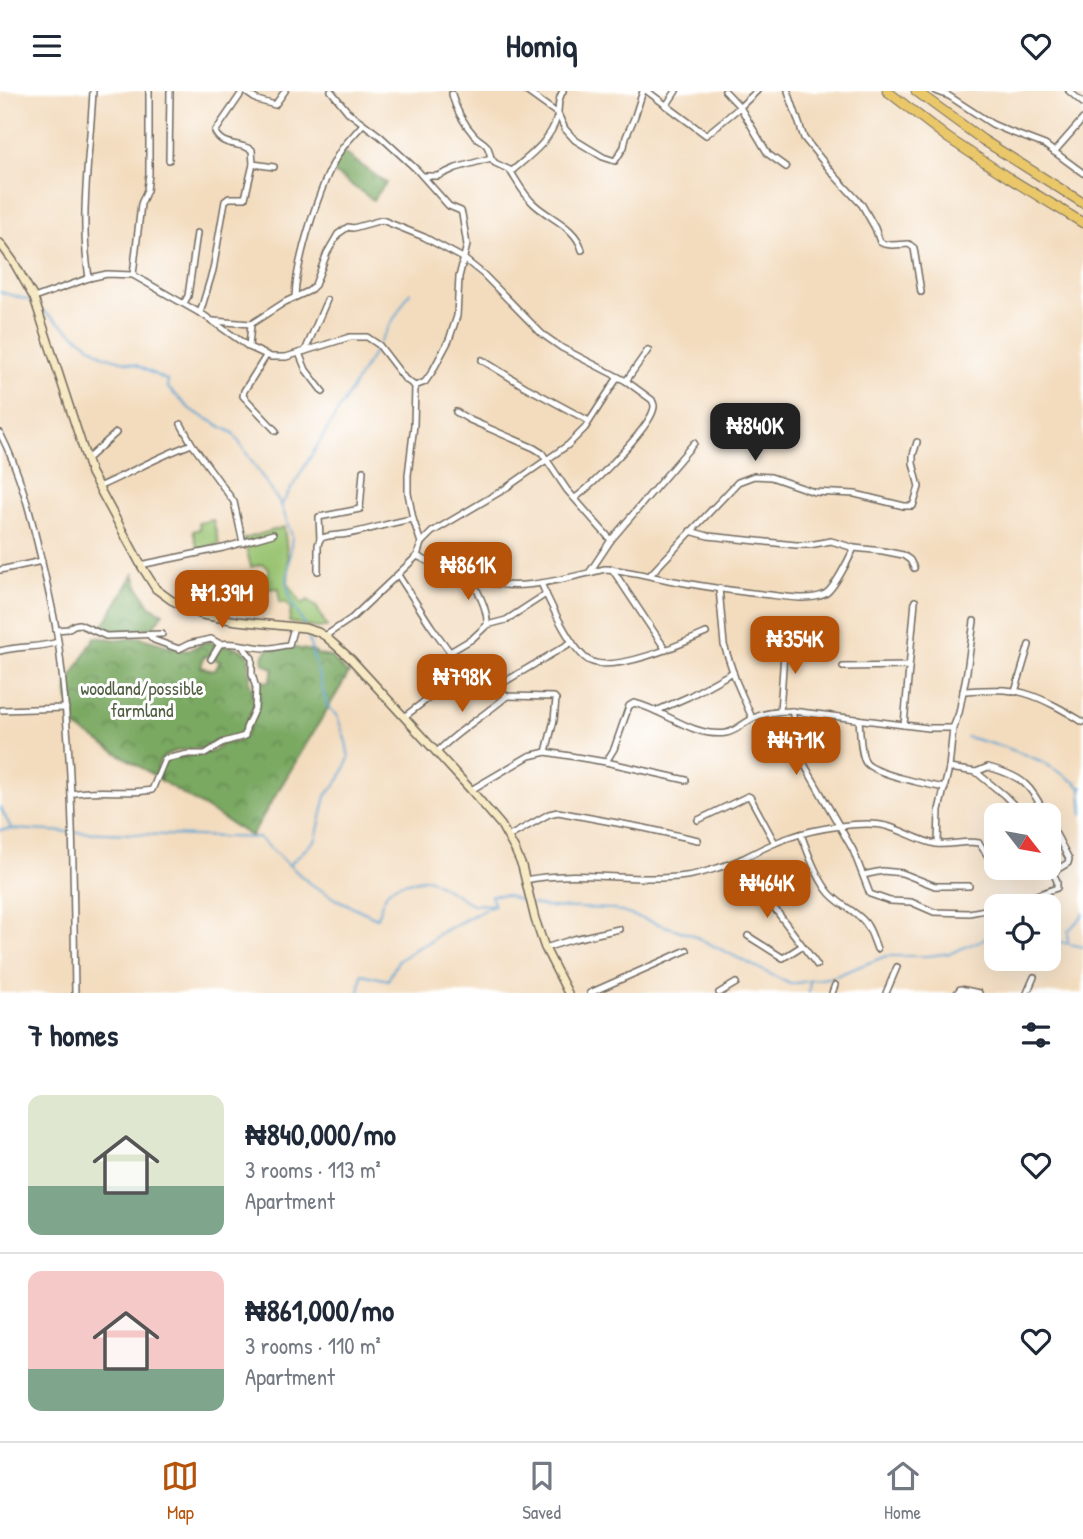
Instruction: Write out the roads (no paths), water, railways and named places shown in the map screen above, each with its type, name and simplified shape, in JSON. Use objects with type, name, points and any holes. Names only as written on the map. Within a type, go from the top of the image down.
[{"type":"highway","points":[[887,91],[948,138],[1009,179],[1083,223]]},
{"type":"highway","points":[[916,91],[983,140],[1083,203]]},
{"type":"main road","points":[[0,243],[34,298],[91,474],[140,565],[156,589],[171,600],[202,615],[305,628],[326,636],[351,659],[501,825],[522,866],[545,948],[568,993]]},
{"type":"street","points":[[89,278],[85,256],[85,221],[93,91]]},
{"type":"street","points":[[133,275],[141,204],[147,190],[149,174],[149,91]]},
{"type":"street","points":[[169,160],[170,91]]},
{"type":"street","points":[[200,313],[213,270],[225,201],[229,198],[246,198],[253,164],[252,150],[247,146],[219,139],[215,132],[244,91],[257,100],[275,105],[285,91]]},
{"type":"street","points":[[331,91],[348,112],[380,136],[422,175],[449,206],[461,211],[467,239],[457,292],[457,316],[432,372],[425,381],[415,386]]},
{"type":"street","points":[[526,91],[558,114],[565,129],[575,140],[615,161],[624,147],[645,91],[706,135],[757,91]]},
{"type":"street","points":[[511,172],[551,134],[558,114],[558,101],[563,91]]},
{"type":"street","points":[[666,106],[676,91]]},
{"type":"street","points":[[725,91],[740,107],[768,154],[786,167]]},
{"type":"street","points":[[788,91],[804,138],[862,205],[880,242],[892,245],[909,244],[914,249],[921,292]]},
{"type":"street","points":[[938,91],[1000,128],[1045,145],[1083,173]]},
{"type":"street","points":[[1069,91],[1083,103]]},
{"type":"street","points":[[452,93],[462,118],[488,146],[495,163],[511,172],[533,204],[560,222],[579,241],[582,250]]},
{"type":"street","points":[[1054,152],[1083,119]]},
{"type":"street","points":[[295,297],[301,258],[329,170],[340,151],[363,124]]},
{"type":"street","points":[[422,175],[438,176],[491,158]]},
{"type":"street","points":[[253,164],[274,167]]},
{"type":"street","points":[[434,189],[438,176]]},
{"type":"street","points":[[214,321],[251,324],[268,311],[309,292],[315,285],[333,242],[338,234],[348,227],[379,220],[424,237],[463,258],[483,274],[542,334],[562,348],[626,381],[652,400],[654,407],[650,418],[613,463],[575,498]]},
{"type":"street","points":[[184,303],[188,296],[197,233]]},
{"type":"street","points":[[34,298],[89,278],[107,274],[133,275],[214,321],[266,356],[277,358],[350,337],[368,337],[379,345],[405,379],[415,386]]},
{"type":"street","points":[[323,391],[306,370],[302,352],[327,300]]},
{"type":"street","points":[[249,347],[251,324]]},
{"type":"street","points":[[626,381],[648,350]]},
{"type":"street","points":[[266,356],[243,396],[276,431]]},
{"type":"street","points":[[482,360],[589,421]]},
{"type":"street","points":[[326,636],[352,618],[398,575],[417,556],[421,543],[432,532],[503,490],[568,445],[585,428],[618,377]]},
{"type":"street","points":[[415,386],[408,493],[421,543]]},
{"type":"street","points":[[456,412],[542,453],[567,490],[611,540]]},
{"type":"street","points":[[181,424],[192,444],[234,502],[243,543]]},
{"type":"street","points":[[0,433],[25,495],[51,599],[58,642],[69,737],[75,993]]},
{"type":"street","points":[[88,459],[116,433]]},
{"type":"street","points":[[650,575],[738,482],[754,476],[771,477],[814,492],[855,494],[913,506],[919,487],[913,463],[917,442]]},
{"type":"street","points":[[589,573],[611,540],[694,443]]},
{"type":"street","points":[[98,487],[192,444]]},
{"type":"street","points":[[318,571],[319,517],[360,509],[363,471]]},
{"type":"street","points":[[320,539],[413,519]]},
{"type":"street","points":[[691,531],[708,536],[796,545],[831,541],[854,548],[903,555],[910,560],[914,568]]},
{"type":"street","points":[[140,565],[212,551],[273,534]]},
{"type":"street","points":[[417,556],[444,569],[494,584],[541,583],[612,569],[741,592],[795,598],[818,596],[829,590],[854,548]]},
{"type":"street","points":[[0,570],[41,561]]},
{"type":"street","points":[[612,569],[666,650]]},
{"type":"street","points":[[398,575],[460,665],[460,669],[434,694],[404,717]]},
{"type":"street","points":[[472,578],[485,608],[487,625]]},
{"type":"street","points":[[541,583],[572,642],[588,660],[611,663],[634,659],[666,650],[706,633]]},
{"type":"street","points":[[719,587],[724,645],[752,718]]},
{"type":"street","points":[[450,652],[472,639],[487,625],[506,620],[546,594]]},
{"type":"street","points":[[904,725],[915,601]]},
{"type":"street","points":[[939,844],[938,820],[974,621]]},
{"type":"street","points":[[56,630],[79,624],[106,636],[162,634]]},
{"type":"street","points":[[149,635],[154,640],[179,649],[211,639],[220,644],[228,642],[268,648],[289,645],[294,627]]},
{"type":"street","points":[[780,711],[785,639]]},
{"type":"street","points":[[0,651],[19,647],[43,647],[58,642]]},
{"type":"street","points":[[546,752],[554,720],[554,697],[507,696],[496,687],[572,642]]},
{"type":"street","points":[[211,659],[220,644]]},
{"type":"street","points":[[1015,692],[1029,645]]},
{"type":"street","points":[[71,794],[84,791],[152,790],[165,759],[188,754],[205,754],[224,742],[245,736],[255,708],[257,688],[252,674],[252,658],[242,646]]},
{"type":"street","points":[[842,667],[909,666]]},
{"type":"street","points":[[656,711],[733,672]]},
{"type":"street","points":[[963,691],[1023,693],[1059,708],[1083,722]]},
{"type":"street","points":[[436,753],[452,737],[507,696]]},
{"type":"street","points":[[606,762],[614,749],[629,706],[634,703],[695,729],[712,733],[727,733],[752,718],[780,711],[928,728],[953,728]]},
{"type":"street","points":[[2,710],[66,708]]},
{"type":"street","points":[[792,711],[804,764],[853,849],[870,894],[890,901],[911,902],[934,912],[969,913],[984,910]]},
{"type":"street","points":[[859,719],[864,759],[868,766],[904,779],[945,789]]},
{"type":"street","points":[[471,790],[529,756],[546,752],[686,780]]},
{"type":"street","points":[[948,768],[976,772],[988,767],[1015,776],[1028,785],[1039,803]]},
{"type":"street","points":[[976,772],[1012,803]]},
{"type":"street","points":[[698,820],[750,796],[775,843]]},
{"type":"street","points":[[508,837],[549,814],[558,812],[698,840]]},
{"type":"street","points":[[525,880],[561,876],[688,876],[741,859],[801,834],[840,827],[882,825],[939,844],[979,843],[984,850]]},
{"type":"street","points":[[801,834],[813,865],[828,891],[863,919],[877,949]]},
{"type":"street","points":[[1061,844],[1069,859],[1061,867]]},
{"type":"street","points":[[741,859],[756,888],[766,897],[817,965]]},
{"type":"street","points":[[863,875],[881,871],[893,872],[935,886],[969,886]]},
{"type":"street","points":[[1042,894],[1055,890],[1058,886],[1056,880]]},
{"type":"street","points":[[545,948],[619,929]]},
{"type":"street","points":[[748,936],[783,958],[802,946]]},
{"type":"street","points":[[590,993],[687,950]]},
{"type":"street","points":[[886,993],[897,967]]},
{"type":"street","points":[[1027,993],[1034,977]]},
{"type":"street","points":[[719,993],[736,983]]},
{"type":"street","points":[[832,993],[835,985]]},
{"type":"street","points":[[957,993],[963,989],[979,993]]},
{"type":"waterway","points":[[0,292],[32,302]]},
{"type":"waterway","points":[[380,342],[410,292]]},
{"type":"waterway","points":[[42,310],[104,356],[136,365],[168,381],[167,387],[191,410],[233,433],[281,505],[292,536],[287,584],[292,604],[304,624]]},
{"type":"waterway","points":[[282,504],[377,347]]},
{"type":"waterway","points":[[289,865],[316,839],[326,796],[340,779],[349,758],[337,715],[327,706],[307,633]]},
{"type":"waterway","points":[[967,737],[1041,761],[1081,788]]},
{"type":"waterway","points":[[1083,787],[1083,814]]},
{"type":"waterway","points":[[0,807],[11,828]]},
{"type":"waterway","points":[[0,830],[69,832]]},
{"type":"waterway","points":[[74,832],[259,838],[309,883],[377,918],[388,891],[393,887],[428,878],[472,904],[494,905],[491,895],[506,895],[527,903]]},
{"type":"waterway","points":[[533,904],[546,907],[612,909],[690,934],[790,984],[833,977],[886,956],[951,953],[984,939]]},
{"type":"waterway","points":[[359,993],[362,974],[388,980],[398,961],[438,934],[493,905]]},
{"type":"waterway","points":[[1068,944],[1068,931],[1083,913]]},
{"type":"waterway","points":[[1061,942],[1083,947]]},
{"type":"waterway","points":[[809,993],[810,980]]},
{"type":"park label","name":"woodland/possible farmland","points":[[142,699]]}]
